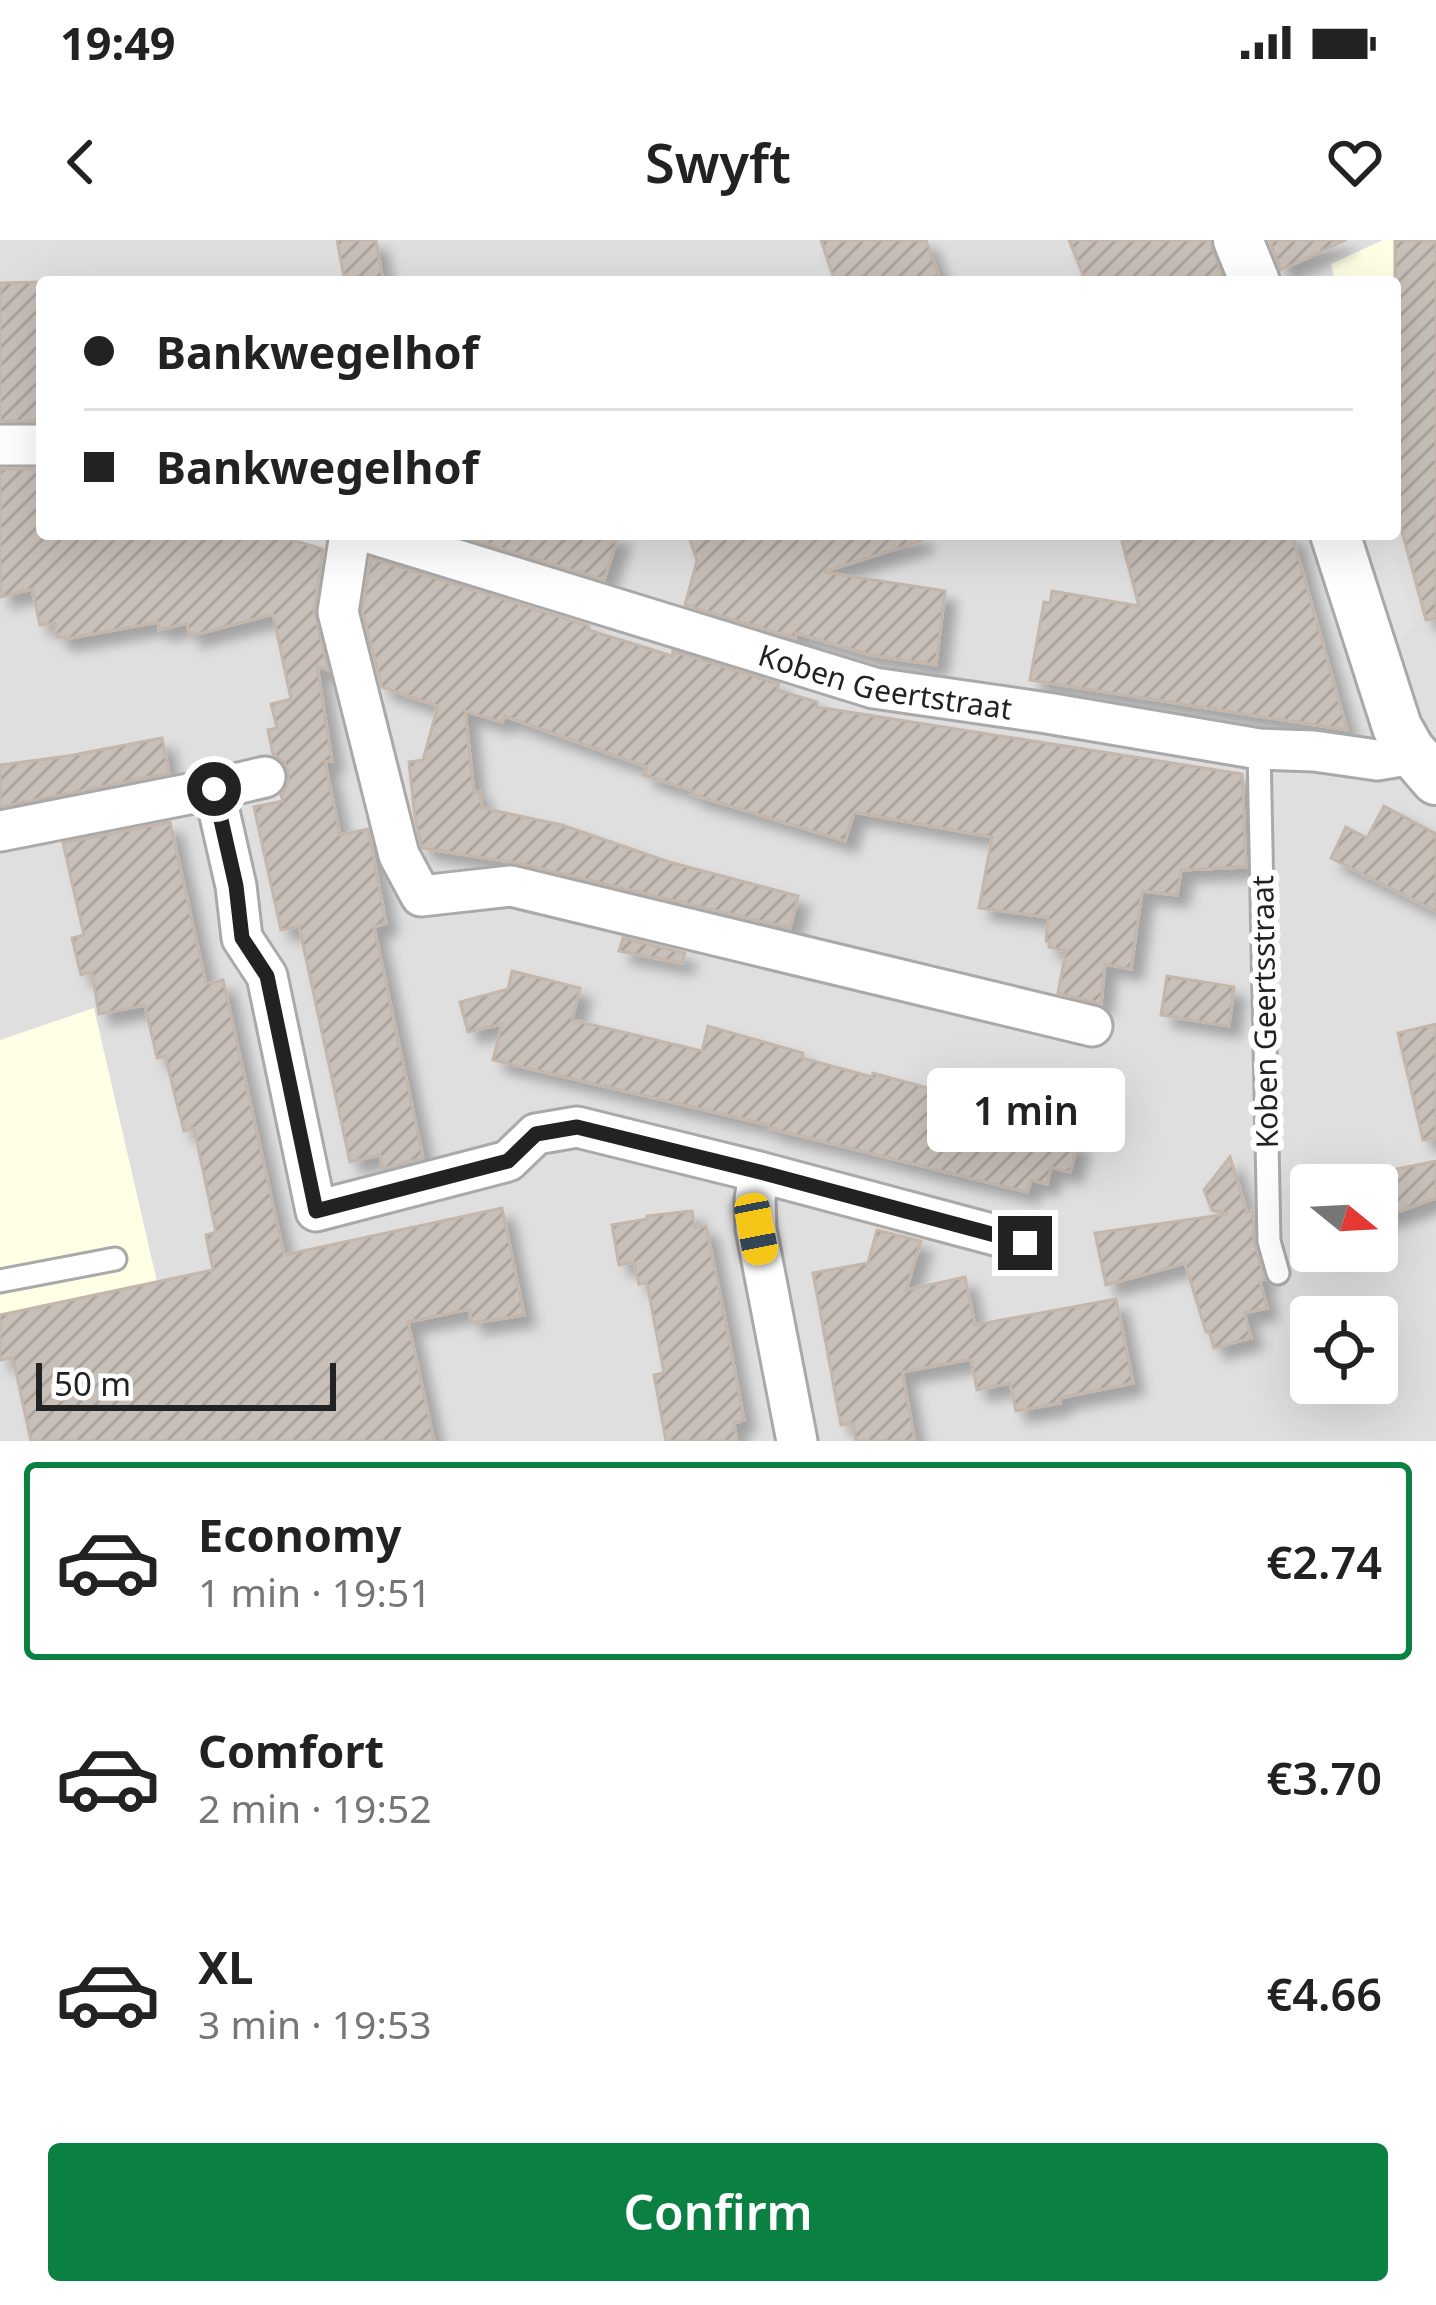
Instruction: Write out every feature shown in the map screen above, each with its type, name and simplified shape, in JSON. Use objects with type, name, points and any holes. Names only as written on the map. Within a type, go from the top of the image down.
[{"type":"street","points":[[1238,240],[1253,276]]},
{"type":"street","points":[[0,446],[36,446]]},
{"type":"street","points":[[349,540],[338,611],[398,855],[421,896],[511,886],[1092,1026]]},
{"type":"street","name":"Koben Geertstraat","points":[[393,540],[874,688],[1259,749],[1377,760],[1395,757],[1423,766]]},
{"type":"street","points":[[1338,540],[1396,727],[1423,766]]},
{"type":"street","points":[[0,831],[265,777]]},
{"type":"street","points":[[214,789],[236,886],[242,938],[267,976],[316,1211],[508,1161],[536,1134],[577,1127],[1025,1243]]},
{"type":"street","points":[[760,1172],[756,1229],[797,1441]]},
{"type":"lane","name":"Koben Geertsstraat","points":[[1259,749],[1269,1241],[1278,1273]]},
{"type":"lane","points":[[0,1282],[115,1259]]},
{"type":"shaded area","points":[[0,240],[1436,240],[1436,1441],[0,1441]]},
{"type":"shaded area","points":[[1383,240],[1436,240],[1401,276],[1334,276],[1331,264]]},
{"type":"shaded area","points":[[1353,540],[1389,540],[1415,625],[1388,655]]},
{"type":"shaded area","points":[[94,1008],[157,1282],[0,1314],[0,1040]]},
{"type":"building","points":[[337,240],[376,240],[382,276],[344,276]]},
{"type":"building","points":[[821,240],[926,240],[939,276],[833,276]]},
{"type":"building","points":[[1069,240],[1210,240],[1222,276],[1084,276]]},
{"type":"building","points":[[1269,240],[1346,240],[1281,270]]},
{"type":"building","points":[[1395,240],[1436,240],[1436,619],[1426,620],[1401,528],[1401,276],[1395,276]]},
{"type":"building","points":[[36,282],[36,421],[0,421],[0,283]]},
{"type":"building","points":[[0,469],[36,469],[36,540],[292,540],[323,549],[314,609],[328,670],[317,666],[332,761],[325,762],[340,835],[368,829],[386,923],[374,927],[423,1158],[383,1169],[380,1155],[350,1162],[299,926],[281,930],[254,807],[283,801],[288,783],[288,770],[273,754],[268,730],[277,728],[271,704],[291,699],[273,614],[190,636],[187,623],[159,630],[158,622],[65,639],[57,637],[55,623],[40,625],[32,589],[0,597]]},
{"type":"building","points":[[474,540],[617,540],[604,580]]},
{"type":"building","points":[[690,540],[921,540],[823,572],[945,591],[936,665],[871,655],[796,633],[795,638],[685,605],[697,561]]},
{"type":"building","points":[[1294,540],[1347,730],[1030,680],[1044,602],[1050,603],[1052,591],[1139,606],[1122,542]]},
{"type":"building","points":[[371,558],[672,656],[673,651],[779,684],[777,690],[817,702],[817,707],[1242,774],[1246,867],[1181,870],[1177,895],[1142,891],[1131,969],[1105,964],[1101,1004],[1058,993],[1066,951],[1049,947],[1048,917],[979,908],[992,837],[854,812],[845,841],[691,794],[693,791],[644,775],[647,767],[505,716],[502,722],[465,711],[474,793],[480,792],[482,808],[562,825],[669,862],[798,896],[790,928],[517,863],[422,848],[409,762],[423,760],[438,706],[382,687],[362,611]]},
{"type":"building","points":[[162,738],[169,773],[0,807],[0,765]]},
{"type":"building","points":[[1384,806],[1436,834],[1436,911],[1331,858],[1346,827],[1367,838]]},
{"type":"building","points":[[170,822],[206,984],[223,980],[284,1255],[502,1208],[524,1315],[472,1323],[469,1309],[408,1322],[434,1441],[31,1441],[13,1358],[0,1360],[0,1315],[213,1270],[206,1235],[216,1232],[194,1128],[184,1131],[165,1056],[157,1058],[145,1005],[99,1014],[92,972],[81,975],[72,938],[84,935],[63,843]]},
{"type":"building","points":[[623,938],[685,953],[682,963],[619,951]]},
{"type":"building","points":[[512,971],[580,988],[572,1020],[702,1051],[708,1026],[803,1053],[802,1058],[943,1092],[941,1098],[1059,1127],[1057,1137],[1078,1142],[1070,1172],[1051,1167],[1047,1184],[1031,1180],[1027,1192],[493,1060],[502,1024],[468,1032],[460,1002],[508,989]]},
{"type":"building","points":[[1167,976],[1234,987],[1229,1026],[1161,1015]]},
{"type":"building","points":[[1436,1024],[1436,1138],[1423,1140],[1398,1033]]},
{"type":"building","points":[[1230,1157],[1247,1212],[1253,1211],[1267,1308],[1244,1313],[1251,1338],[1214,1348],[1185,1263],[1106,1285],[1095,1233],[1228,1214],[1212,1210],[1204,1190]]},
{"type":"building","points":[[1436,1161],[1436,1198],[1398,1212],[1398,1169]]},
{"type":"building","points":[[692,1211],[695,1228],[706,1226],[726,1324],[744,1420],[734,1423],[737,1441],[666,1441],[654,1375],[664,1373],[647,1283],[639,1284],[634,1262],[619,1265],[612,1225]]},
{"type":"building","points":[[877,1230],[921,1241],[906,1290],[965,1277],[975,1325],[1116,1299],[1133,1383],[1016,1411],[1010,1383],[977,1390],[971,1359],[902,1372],[915,1441],[856,1441],[853,1423],[841,1425],[813,1273],[868,1263]]},
{"type":"route","points":[[214,789],[236,886],[242,938],[267,976],[316,1211],[508,1161],[536,1134],[577,1127],[1025,1243]]}]
